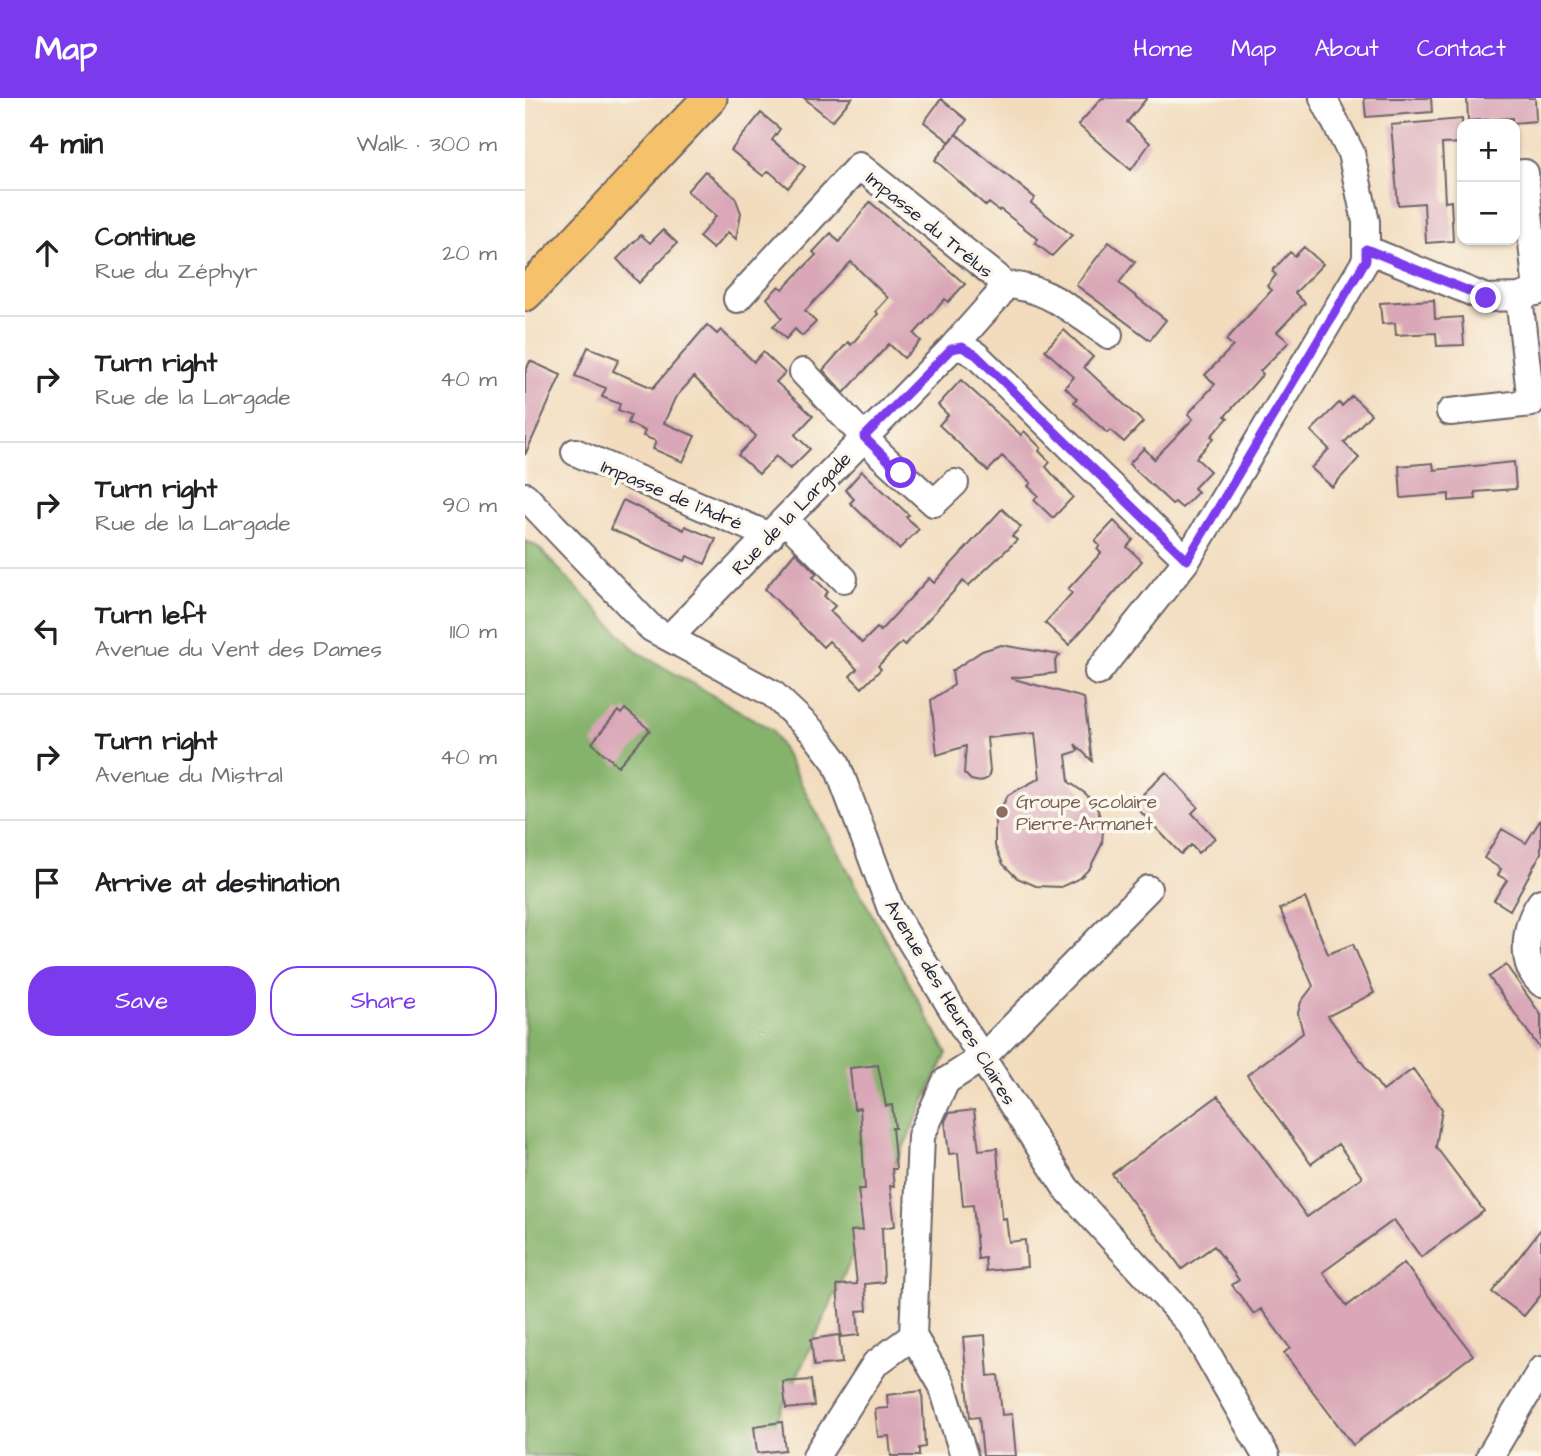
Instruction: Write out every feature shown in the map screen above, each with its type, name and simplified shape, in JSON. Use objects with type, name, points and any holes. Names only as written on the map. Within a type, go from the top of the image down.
[{"type":"main road","points":[[525,265],[635,175],[710,98]]},
{"type":"main road","points":[[525,293],[620,198],[635,175]]},
{"type":"street","points":[[1098,672],[1187,560],[1366,260],[1366,222],[1351,153],[1323,98]]},
{"type":"street","name":"Impasse du Trélus","points":[[737,299],[859,166],[984,266],[1000,285],[999,295],[951,349]]},
{"type":"street","points":[[1450,412],[1531,403],[1532,293],[1525,173],[1520,174]]},
{"type":"street","points":[[1366,249],[1486,298],[1532,293]]},
{"type":"street","points":[[1000,285],[1022,285],[1050,295],[1109,335]]},
{"type":"street","points":[[951,349],[962,347],[976,355],[1187,560]]},
{"type":"street","name":"Rue de la Largade","points":[[670,637],[951,349]]},
{"type":"street","points":[[803,372],[864,437],[934,503],[954,483]]},
{"type":"street","name":"Impasse de l'Adré","points":[[575,452],[778,528]]},
{"type":"street","name":"Avenue des Heures Claires","points":[[525,496],[651,628],[773,694],[813,732],[836,762],[891,909],[982,1058],[1066,1188],[1191,1325],[1266,1456]]},
{"type":"street","points":[[778,528],[844,579]]},
{"type":"street","points":[[964,1456],[942,1385],[913,1336],[921,1136],[946,1081],[982,1058],[1148,889]]},
{"type":"street","points":[[1541,901],[1533,913],[1526,945],[1530,973],[1541,983]]},
{"type":"street","points":[[816,1456],[875,1364],[913,1336]]},
{"type":"street","points":[[1490,1456],[1541,1370]]},
{"type":"green space","points":[[525,541],[538,547],[636,651],[772,730],[947,1053],[760,1456],[525,1456]]},
{"type":"building","points":[[804,98],[852,98],[832,121]]},
{"type":"building","points":[[1102,98],[1147,98],[1127,122],[1150,143],[1131,170],[1078,125]]},
{"type":"building","points":[[1364,98],[1431,98],[1432,112],[1366,117]]},
{"type":"building","points":[[1467,98],[1535,98],[1536,121],[1520,122],[1520,119],[1512,118],[1468,119]]},
{"type":"building","points":[[941,99],[967,120],[950,142],[924,122]]},
{"type":"building","points":[[761,113],[780,129],[772,140],[805,167],[788,188],[769,171],[763,176],[731,150]]},
{"type":"building","points":[[1457,119],[1457,143],[1442,144],[1445,202],[1451,201],[1453,241],[1426,243],[1424,203],[1398,205],[1391,125]]},
{"type":"building","points":[[956,134],[1035,198],[1031,203],[1072,235],[1052,256],[1035,243],[1038,239],[1000,209],[999,211],[989,203],[986,206],[935,160]]},
{"type":"building","points":[[705,171],[735,197],[741,213],[736,239],[728,232],[713,249],[699,237],[716,216],[687,191]]},
{"type":"building","points":[[870,202],[965,284],[948,302],[945,299],[914,334],[921,341],[904,358],[889,344],[844,393],[823,370],[848,342],[851,345],[888,298],[851,262],[805,311],[816,322],[802,336],[795,329],[786,339],[773,326],[782,318],[767,298],[779,286],[783,289],[816,255],[813,252],[831,233],[839,242]]},
{"type":"building","points":[[663,230],[677,243],[639,283],[617,259],[641,235],[650,243]]},
{"type":"building","points":[[1109,242],[1135,262],[1119,283],[1166,320],[1150,340],[1076,285]]},
{"type":"building","points":[[1304,247],[1323,264],[1295,293],[1305,303],[1277,332],[1289,342],[1260,371],[1263,374],[1225,416],[1228,418],[1196,458],[1210,471],[1194,488],[1198,492],[1182,508],[1175,502],[1172,504],[1129,464],[1144,448],[1154,459],[1193,419],[1188,414],[1215,384],[1205,375],[1233,346],[1226,340],[1272,290],[1267,286],[1276,275],[1272,271],[1290,252],[1295,256]]},
{"type":"building","points":[[1434,300],[1435,319],[1462,317],[1464,345],[1437,346],[1436,333],[1396,335],[1395,323],[1382,324],[1380,303]]},
{"type":"building","points":[[707,325],[717,334],[721,330],[754,362],[763,352],[785,373],[776,382],[813,416],[795,435],[810,449],[790,469],[776,456],[759,474],[738,455],[756,436],[694,377],[675,398],[664,423],[695,436],[683,462],[653,449],[656,441],[643,436],[645,431],[628,423],[631,415],[618,410],[620,404],[602,397],[606,388],[575,376],[588,347],[619,359],[613,371],[653,388]]},
{"type":"building","points":[[1064,330],[1093,357],[1084,367],[1143,422],[1124,442],[1110,430],[1107,433],[1074,402],[1077,399],[1065,387],[1074,377],[1045,350]]},
{"type":"building","points":[[530,361],[561,375],[525,455],[525,373]]},
{"type":"building","points":[[961,380],[1021,435],[1024,431],[1041,448],[1039,451],[1050,462],[1046,467],[1073,497],[1053,518],[1034,500],[1038,495],[1028,486],[1031,483],[1002,456],[988,471],[939,425],[948,415],[938,405]]},
{"type":"building","points":[[1352,396],[1371,414],[1344,443],[1359,458],[1332,487],[1311,468],[1329,449],[1311,431],[1339,403],[1342,406]]},
{"type":"building","points":[[1514,462],[1516,489],[1475,492],[1476,499],[1449,501],[1449,494],[1401,498],[1399,466],[1433,463],[1434,470]]},
{"type":"building","points":[[862,471],[909,515],[906,517],[919,529],[899,549],[850,503],[854,499],[845,490]]},
{"type":"building","points":[[623,500],[684,530],[685,526],[716,539],[705,564],[687,556],[685,561],[610,529]]},
{"type":"building","points":[[1002,509],[1021,527],[1012,536],[1017,540],[968,586],[963,581],[905,645],[902,642],[878,666],[881,669],[862,688],[850,676],[857,669],[829,641],[823,647],[765,589],[795,552],[817,574],[813,577],[828,592],[824,596],[835,606],[830,611],[862,643],[877,628],[880,631],[929,578],[934,583]]},
{"type":"building","points":[[1114,521],[1133,540],[1127,547],[1142,561],[1069,645],[1045,623],[1072,593],[1068,589],[1101,553],[1097,549],[1100,546],[1095,541]]},
{"type":"building","points":[[1001,645],[1060,655],[1055,661],[1056,673],[1010,678],[1084,698],[1092,761],[1075,744],[1078,751],[1066,755],[1069,782],[1086,794],[1098,810],[1103,830],[1102,844],[1090,868],[1080,878],[1061,887],[1036,886],[1017,878],[1003,864],[995,846],[995,819],[1008,795],[1040,778],[1035,733],[987,738],[990,771],[988,778],[980,782],[971,780],[964,773],[966,746],[937,755],[931,700],[954,685],[952,671],[982,651]]},
{"type":"building","points":[[625,709],[650,730],[618,766],[592,743],[618,711],[621,714]]},
{"type":"building","points":[[1166,772],[1198,807],[1192,813],[1215,838],[1198,853],[1191,845],[1181,854],[1136,807],[1146,797],[1143,794]]},
{"type":"building","points":[[1541,819],[1541,853],[1510,910],[1494,900],[1507,880],[1498,875],[1501,869],[1484,858],[1502,829],[1526,843]]},
{"type":"building","points":[[1305,898],[1328,954],[1353,944],[1374,993],[1328,1016],[1383,1091],[1413,1069],[1442,1109],[1436,1147],[1484,1211],[1421,1257],[1394,1220],[1323,1272],[1347,1306],[1404,1263],[1473,1355],[1353,1445],[1284,1353],[1290,1348],[1261,1309],[1254,1314],[1232,1285],[1239,1280],[1214,1246],[1182,1269],[1112,1174],[1218,1096],[1307,1217],[1362,1177],[1338,1144],[1311,1164],[1247,1075],[1303,1033],[1298,1013],[1301,1002],[1313,986],[1280,909]]},
{"type":"building","points":[[1506,965],[1541,1015],[1541,1050],[1489,977]]},
{"type":"building","points":[[878,1065],[886,1106],[892,1105],[895,1128],[892,1128],[896,1169],[892,1169],[894,1186],[890,1186],[895,1226],[882,1228],[884,1282],[865,1284],[867,1310],[857,1311],[859,1335],[841,1337],[837,1285],[857,1284],[851,1231],[863,1230],[858,1189],[865,1189],[860,1108],[854,1109],[850,1068]]},
{"type":"building","points":[[974,1110],[979,1150],[997,1148],[1002,1219],[1006,1218],[1009,1242],[1025,1240],[1027,1267],[986,1271],[985,1258],[978,1259],[973,1205],[963,1206],[958,1153],[949,1154],[945,1121],[949,1113]]},
{"type":"building","points":[[1541,1229],[1541,1295],[1524,1316],[1492,1292]]},
{"type":"building","points":[[839,1335],[842,1363],[814,1366],[811,1339]]},
{"type":"building","points":[[985,1335],[988,1376],[998,1375],[1002,1415],[1012,1414],[1016,1456],[983,1456],[979,1417],[970,1418],[963,1337]]},
{"type":"building","points":[[811,1380],[814,1406],[786,1409],[783,1382]]},
{"type":"building","points":[[922,1391],[925,1447],[919,1448],[919,1456],[891,1456],[889,1436],[878,1437],[875,1409],[888,1408],[887,1395]]},
{"type":"building","points":[[782,1422],[785,1450],[757,1453],[754,1426]]},
{"type":"place","name":"Groupe scolaire Pierre-Armanet","points":[[1002,812]]},
{"type":"route","points":[[901,473],[864,437],[951,349],[962,347],[976,355],[1187,560],[1366,260],[1366,249],[1486,298]]}]
